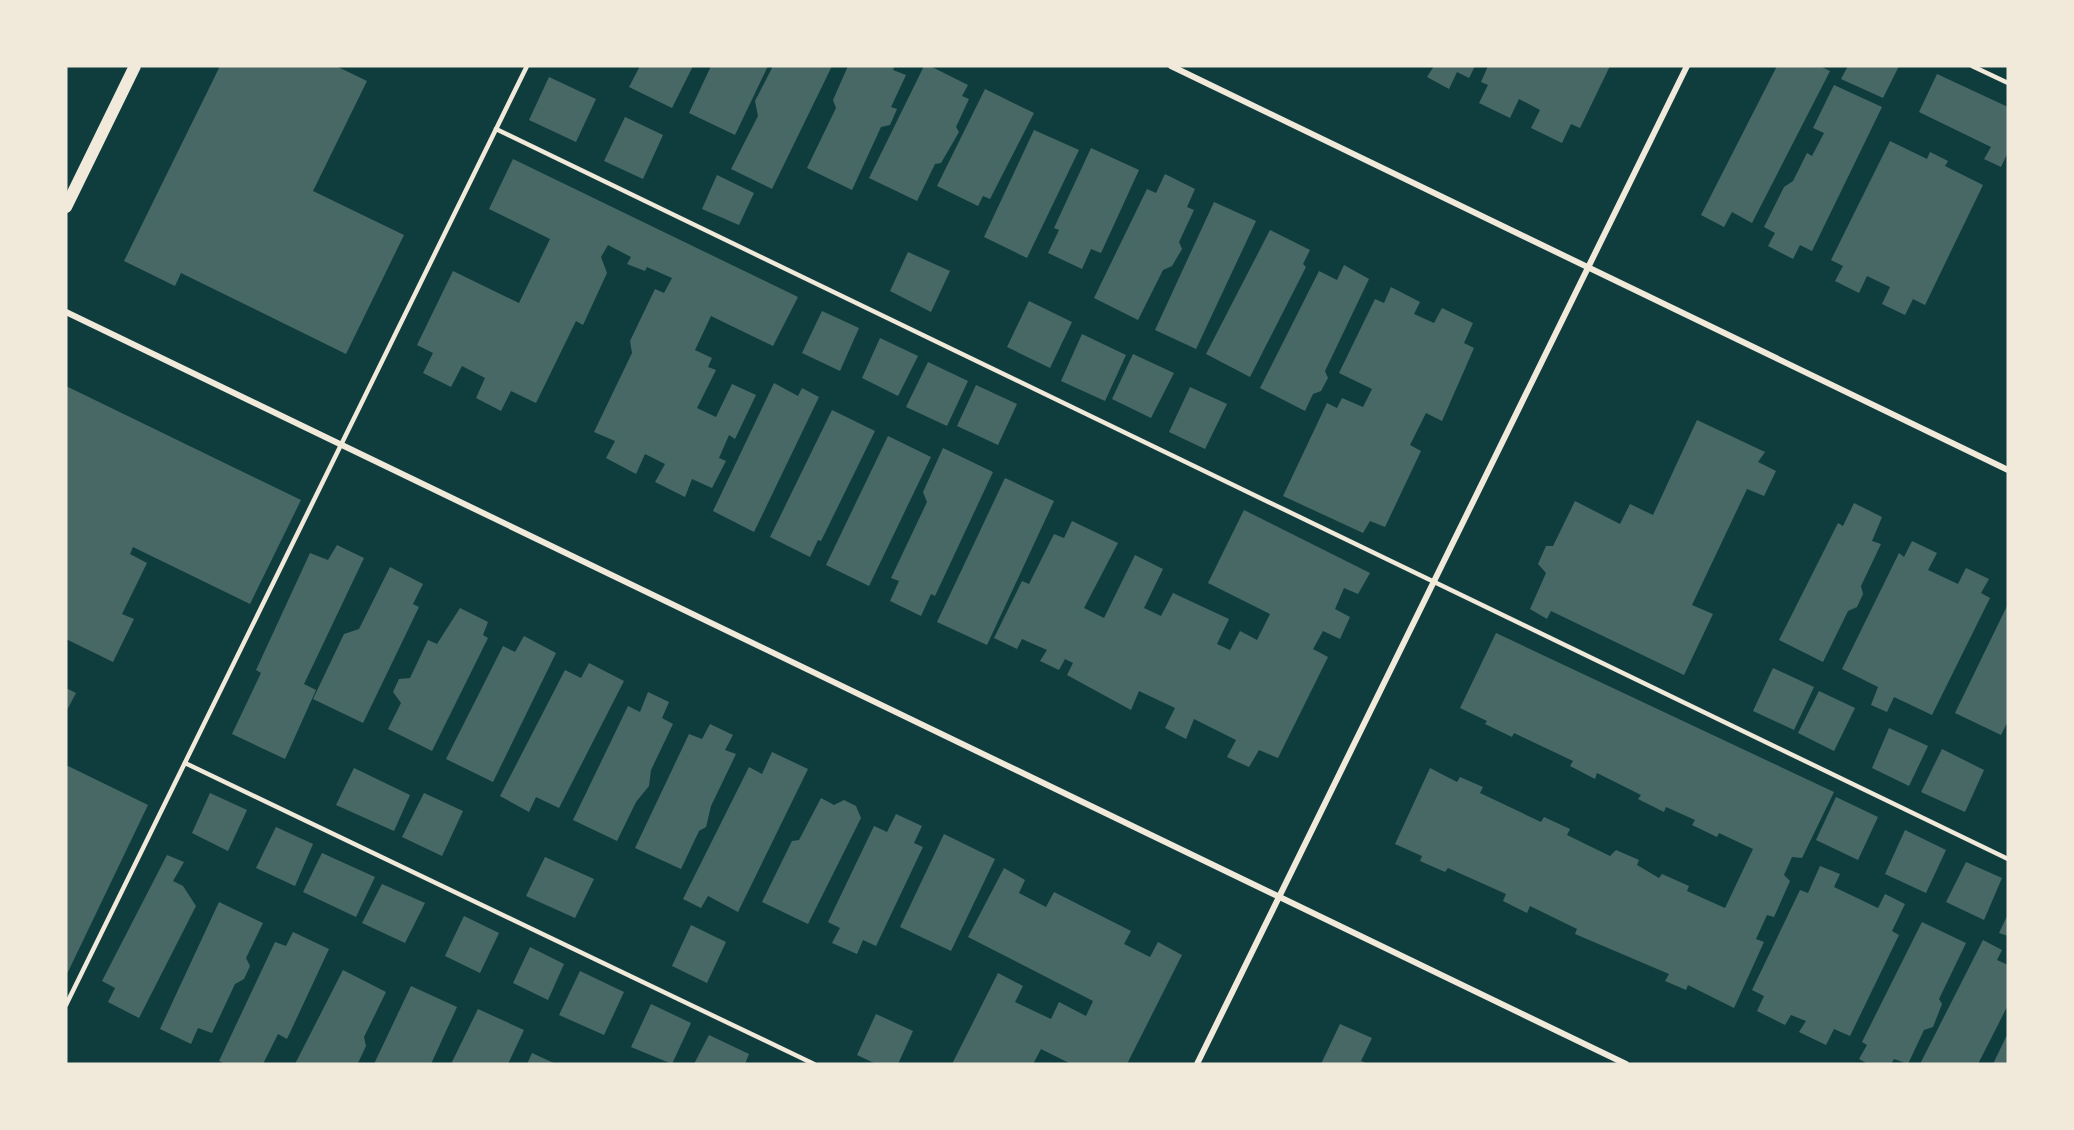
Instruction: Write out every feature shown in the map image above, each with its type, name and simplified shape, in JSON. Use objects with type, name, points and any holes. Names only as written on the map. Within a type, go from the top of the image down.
[{"type":"main road","points":[[66,207],[135,66]]},
{"type":"street","points":[[1171,66],[2008,470]]},
{"type":"street","points":[[1197,1064],[1687,66]]},
{"type":"street","points":[[66,312],[1626,1064]]},
{"type":"lane","points":[[66,1005],[527,66]]},
{"type":"lane","points":[[1972,66],[2008,83]]},
{"type":"lane","points":[[496,129],[2008,859]]},
{"type":"lane","points":[[185,763],[814,1064]]},
{"type":"building","points":[[220,66],[336,66],[367,81],[313,191],[404,235],[346,354],[181,273],[175,286],[124,261]]},
{"type":"building","points":[[640,66],[693,66],[672,108],[629,87]]},
{"type":"building","points":[[711,66],[768,66],[735,135],[689,113]]},
{"type":"building","points":[[773,66],[832,66],[772,189],[731,169],[758,116],[755,101]]},
{"type":"building","points":[[848,66],[895,66],[893,70],[906,75],[891,107],[897,109],[890,125],[881,127],[852,190],[807,168],[836,108],[833,100]]},
{"type":"building","points":[[924,66],[930,66],[968,85],[962,96],[969,99],[956,127],[959,132],[941,163],[935,164],[917,201],[869,178]]},
{"type":"building","points":[[1434,66],[1475,66],[1469,78],[1457,72],[1449,89],[1427,77]]},
{"type":"building","points":[[1488,66],[1610,66],[1580,128],[1571,124],[1562,143],[1531,128],[1540,110],[1519,99],[1510,118],[1479,103],[1488,85],[1481,82]]},
{"type":"building","points":[[1777,66],[1820,66],[1830,71],[1752,223],[1732,212],[1724,227],[1701,215]]},
{"type":"building","points":[[1848,66],[1899,66],[1883,98],[1841,79]]},
{"type":"building","points":[[1937,74],[2008,107],[2008,152],[2001,167],[1984,159],[1991,147],[1919,112]]},
{"type":"building","points":[[549,77],[596,99],[576,142],[529,120]]},
{"type":"building","points":[[1834,85],[1882,107],[1812,251],[1800,245],[1793,259],[1768,246],[1775,233],[1764,227],[1784,187],[1793,181],[1807,153],[1812,156],[1824,133],[1813,128]]},
{"type":"building","points":[[985,89],[1034,113],[990,199],[983,196],[978,206],[937,186]]},
{"type":"building","points":[[625,117],[663,135],[643,179],[604,161]]},
{"type":"building","points":[[1034,130],[1079,150],[1027,258],[984,237]]},
{"type":"building","points":[[1890,141],[1927,159],[1930,152],[1948,161],[1945,166],[1983,185],[1925,305],[1913,299],[1905,315],[1882,304],[1890,287],[1867,276],[1859,293],[1835,281],[1843,266],[1831,260]]},
{"type":"building","points":[[1091,148],[1139,170],[1101,253],[1091,249],[1082,269],[1048,253],[1059,230],[1054,228]]},
{"type":"building","points":[[513,159],[798,297],[773,346],[711,316],[695,350],[712,358],[708,367],[716,370],[697,408],[716,417],[732,384],[756,395],[735,439],[729,435],[719,458],[726,461],[712,488],[692,479],[685,497],[655,482],[665,464],[645,454],[636,474],[606,458],[615,441],[594,432],[632,353],[630,341],[655,289],[664,293],[672,278],[647,267],[645,271],[627,264],[631,257],[608,245],[601,257],[607,273],[583,325],[576,321],[536,403],[511,391],[501,411],[476,398],[485,378],[462,366],[451,387],[423,373],[433,353],[417,345],[453,271],[519,303],[550,239],[489,209]]},
{"type":"building","points":[[1165,174],[1195,189],[1187,207],[1194,210],[1179,242],[1182,249],[1172,266],[1163,270],[1138,320],[1094,298],[1147,189],[1156,193]]},
{"type":"building","points":[[717,175],[754,193],[739,225],[702,209]]},
{"type":"building","points":[[1214,202],[1256,221],[1196,349],[1155,330]]},
{"type":"building","points":[[1270,230],[1310,250],[1303,264],[1306,267],[1250,377],[1206,354]]},
{"type":"building","points":[[908,252],[950,271],[931,312],[890,291]]},
{"type":"building","points":[[1344,265],[1369,279],[1325,371],[1328,378],[1321,391],[1313,394],[1305,411],[1260,388],[1319,271],[1337,280]]},
{"type":"building","points":[[1391,287],[1420,302],[1414,314],[1434,323],[1442,308],[1473,323],[1464,343],[1474,348],[1442,421],[1426,413],[1410,445],[1421,451],[1385,527],[1370,521],[1363,533],[1283,496],[1327,403],[1337,408],[1342,398],[1363,407],[1372,389],[1339,373],[1375,299],[1384,303]]},
{"type":"building","points":[[1029,301],[1072,322],[1050,368],[1007,347]]},
{"type":"building","points":[[822,311],[859,328],[840,371],[802,353]]},
{"type":"building","points":[[1082,334],[1126,355],[1105,401],[1061,381]]},
{"type":"building","points":[[880,338],[918,356],[898,396],[862,378]]},
{"type":"building","points":[[1133,354],[1174,373],[1151,418],[1112,399]]},
{"type":"building","points":[[928,362],[968,381],[947,426],[906,407]]},
{"type":"building","points":[[774,383],[798,396],[802,388],[819,397],[754,532],[713,511]]},
{"type":"building","points":[[976,385],[1017,404],[998,445],[957,426]]},
{"type":"building","points":[[66,386],[301,500],[250,604],[133,547],[130,554],[147,563],[122,614],[134,619],[113,662],[66,639]]},
{"type":"building","points":[[1190,387],[1227,404],[1205,449],[1169,432]]},
{"type":"building","points":[[832,410],[875,431],[821,541],[818,540],[810,557],[770,537]]},
{"type":"building","points":[[1697,420],[1765,452],[1758,462],[1776,471],[1764,496],[1747,489],[1692,605],[1713,614],[1684,675],[1551,611],[1547,619],[1530,609],[1546,573],[1538,564],[1546,546],[1553,546],[1575,501],[1620,524],[1630,504],[1653,515]]},
{"type":"building","points":[[888,436],[931,457],[869,586],[826,565]]},
{"type":"building","points":[[943,448],[993,472],[935,596],[931,594],[921,616],[890,601],[899,581],[891,578],[927,502],[923,492]]},
{"type":"building","points":[[1005,478],[1054,501],[987,645],[937,622]]},
{"type":"building","points":[[1854,503],[1882,517],[1872,541],[1881,544],[1861,586],[1863,594],[1857,607],[1848,611],[1823,662],[1779,640],[1838,523],[1843,526]]},
{"type":"building","points":[[1244,510],[1370,573],[1358,594],[1344,588],[1335,609],[1350,617],[1340,639],[1323,631],[1313,649],[1328,657],[1278,758],[1259,750],[1249,767],[1227,757],[1236,740],[1194,719],[1186,739],[1165,728],[1175,708],[1139,691],[1131,710],[1067,675],[1073,663],[1065,659],[1059,670],[1040,661],[1047,650],[1022,639],[1017,649],[994,638],[1022,581],[1029,584],[1054,534],[1064,538],[1072,521],[1118,543],[1084,608],[1104,618],[1135,555],[1163,569],[1144,608],[1161,616],[1173,593],[1229,619],[1217,644],[1230,650],[1240,631],[1257,640],[1270,614],[1208,583]]},
{"type":"building","points":[[1912,541],[1937,553],[1928,570],[1958,584],[1966,568],[1989,579],[1981,593],[1990,598],[1932,715],[1894,697],[1887,712],[1871,705],[1878,687],[1842,669],[1899,553],[1904,557]]},
{"type":"building","points":[[337,545],[364,558],[304,684],[316,690],[285,759],[232,734],[261,673],[256,670],[310,553],[328,560]]},
{"type":"building","points":[[390,567],[423,584],[413,604],[419,607],[363,723],[313,699],[344,634],[359,629]]},
{"type":"building","points":[[2008,604],[2008,721],[2001,735],[1955,713]]},
{"type":"building","points":[[460,608],[488,622],[483,635],[488,638],[432,751],[388,729],[401,703],[393,692],[399,679],[410,678],[428,640],[437,644]]},
{"type":"building","points":[[1496,633],[1834,792],[1802,858],[1792,857],[1784,875],[1790,881],[1774,917],[1767,915],[1756,939],[1764,942],[1734,1008],[1688,985],[1686,990],[1665,981],[1669,974],[1575,934],[1577,929],[1530,906],[1527,913],[1503,901],[1506,894],[1448,868],[1445,872],[1420,861],[1422,856],[1395,844],[1430,768],[1457,782],[1460,777],[1483,787],[1480,793],[1541,822],[1544,817],[1570,829],[1567,835],[1610,856],[1616,850],[1639,860],[1637,865],[1659,878],[1662,874],[1689,886],[1687,891],[1725,908],[1753,849],[1719,833],[1717,837],[1692,825],[1695,820],[1666,807],[1664,812],[1638,799],[1641,795],[1597,773],[1595,779],[1570,766],[1573,761],[1514,733],[1512,737],[1460,708]]},
{"type":"building","points":[[524,636],[556,653],[493,782],[446,759],[503,646],[515,652]]},
{"type":"building","points":[[589,663],[624,681],[559,808],[536,797],[529,812],[500,796],[565,670],[581,678]]},
{"type":"building","points":[[1773,668],[1814,687],[1794,730],[1753,711]]},
{"type":"building","points":[[66,688],[76,693],[66,712]]},
{"type":"building","points":[[1819,691],[1855,708],[1834,751],[1798,733]]},
{"type":"building","points":[[648,692],[669,702],[662,718],[673,724],[651,770],[649,786],[636,802],[617,841],[573,820],[628,706],[640,712]]},
{"type":"building","points":[[710,724],[733,735],[725,750],[736,754],[711,806],[706,827],[699,831],[681,869],[635,848],[689,734],[702,739]]},
{"type":"building","points":[[1889,728],[1928,746],[1909,786],[1872,768]]},
{"type":"building","points":[[1942,749],[1984,770],[1965,812],[1921,792]]},
{"type":"building","points":[[772,752],[808,769],[738,912],[708,896],[701,908],[683,899],[749,767],[762,774]]},
{"type":"building","points":[[66,765],[148,805],[66,976]]},
{"type":"building","points":[[354,768],[410,795],[394,831],[336,805]]},
{"type":"building","points":[[210,793],[247,810],[228,851],[192,833]]},
{"type":"building","points":[[424,793],[463,811],[442,856],[402,837]]},
{"type":"building","points":[[1836,797],[1878,817],[1858,860],[1816,840]]},
{"type":"building","points":[[821,798],[834,805],[844,800],[856,806],[861,818],[808,924],[762,902],[792,841],[799,840]]},
{"type":"building","points":[[896,814],[922,826],[914,843],[923,847],[876,946],[863,940],[857,954],[832,943],[840,928],[828,922],[874,826],[887,832]]},
{"type":"building","points":[[276,827],[313,844],[295,886],[256,868]]},
{"type":"building","points":[[1905,830],[1946,850],[1926,893],[1885,874]]},
{"type":"building","points":[[944,834],[995,859],[951,951],[900,927]]},
{"type":"building","points":[[322,853],[375,877],[356,917],[303,892]]},
{"type":"building","points":[[167,855],[184,862],[173,881],[183,886],[196,906],[139,1018],[108,1002],[115,988],[102,981]]},
{"type":"building","points":[[545,857],[594,879],[575,918],[526,896]]},
{"type":"building","points":[[1966,862],[2002,878],[1984,920],[1946,902]]},
{"type":"building","points":[[1820,866],[1840,874],[1834,887],[1878,908],[1885,894],[1905,904],[1892,931],[1899,935],[1850,1036],[1834,1029],[1826,1045],[1799,1032],[1806,1021],[1791,1015],[1785,1025],[1757,1011],[1764,996],[1752,990],[1800,890],[1808,893]]},
{"type":"building","points":[[1004,868],[1025,880],[1019,893],[1046,907],[1054,892],[1131,931],[1124,944],[1150,957],[1158,942],[1182,955],[1127,1064],[1071,1064],[1041,1049],[1033,1064],[952,1064],[998,973],[1023,986],[1015,1002],[1051,1019],[1059,1002],[1086,1016],[1093,1001],[968,937]]},
{"type":"building","points":[[382,884],[425,903],[405,943],[362,923]]},
{"type":"building","points":[[219,902],[263,923],[246,958],[250,966],[244,979],[235,984],[212,1033],[198,1028],[191,1044],[160,1029]]},
{"type":"building","points":[[2008,914],[2008,936],[1999,933]]},
{"type":"building","points":[[464,916],[499,933],[480,973],[445,956]]},
{"type":"building","points":[[1922,922],[1966,943],[1939,999],[1942,1004],[1933,1027],[1924,1030],[1908,1064],[1894,1059],[1891,1064],[1868,1064],[1859,1059],[1867,1045],[1862,1042]]},
{"type":"building","points":[[691,925],[726,942],[707,983],[672,966]]},
{"type":"building","points":[[293,932],[329,949],[287,1039],[278,1034],[263,1064],[226,1064],[219,1061],[275,942],[286,946]]},
{"type":"building","points":[[1983,940],[2002,950],[1997,960],[2008,965],[2008,1005],[1978,1064],[1920,1064]]},
{"type":"building","points":[[530,947],[564,964],[548,1000],[513,983]]},
{"type":"building","points":[[343,970],[386,992],[364,1037],[366,1046],[358,1063],[295,1064]]},
{"type":"building","points":[[580,971],[624,992],[604,1035],[559,1015]]},
{"type":"building","points":[[411,986],[457,1007],[431,1064],[374,1064]]},
{"type":"building","points":[[651,1004],[691,1023],[672,1064],[631,1047]]},
{"type":"building","points":[[478,1009],[524,1030],[508,1064],[451,1064]]},
{"type":"building","points":[[876,1014],[913,1031],[898,1064],[876,1064],[857,1055]]},
{"type":"building","points":[[1340,1024],[1372,1038],[1361,1061],[1369,1064],[1321,1064]]},
{"type":"building","points":[[2008,1033],[2008,1064],[1993,1064]]},
{"type":"building","points":[[709,1035],[749,1054],[745,1064],[694,1064]]},
{"type":"building","points":[[532,1053],[556,1064],[527,1064]]}]
